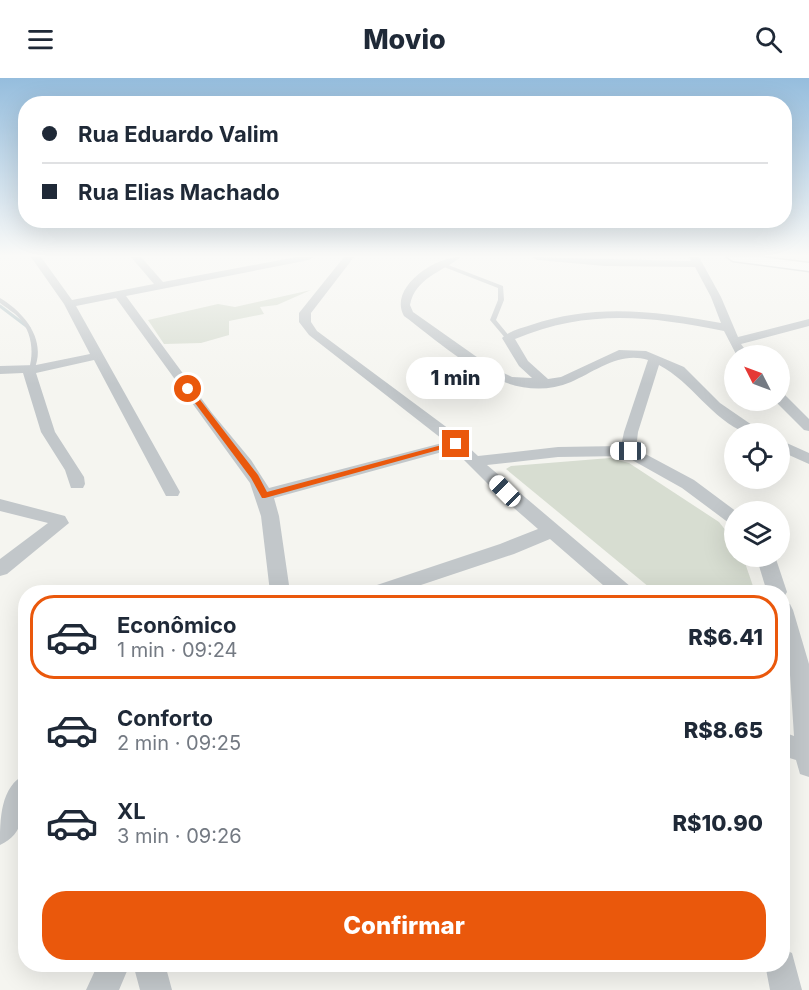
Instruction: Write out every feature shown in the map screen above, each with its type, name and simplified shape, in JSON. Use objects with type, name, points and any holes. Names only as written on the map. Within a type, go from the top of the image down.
[{"type":"street","points":[[66,300],[172,492]]},
{"type":"street","points":[[69,304],[91,300]]},
{"type":"street","points":[[123,300],[206,415],[255,477],[265,495],[270,513],[278,585]]},
{"type":"street","points":[[315,300],[304,313],[303,318],[313,333],[444,432],[505,491],[616,585]]},
{"type":"street","points":[[407,300],[404,305],[408,314],[497,376],[517,382],[545,383],[572,376],[617,354],[633,353],[672,365],[715,406],[741,423]]},
{"type":"street","points":[[717,300],[736,345]]},
{"type":"street","points":[[545,383],[523,363],[508,338],[568,318],[604,314],[660,316],[728,328]]},
{"type":"street","points":[[734,342],[809,322]]},
{"type":"street","points":[[0,370],[30,369],[97,356]]},
{"type":"street","points":[[628,451],[631,432],[655,358]]},
{"type":"street","points":[[30,369],[47,429],[53,443],[77,476],[77,484]]},
{"type":"street","points":[[790,408],[809,427]]},
{"type":"street","points":[[265,495],[456,444]]},
{"type":"street","points":[[790,450],[809,459]]},
{"type":"street","points":[[475,461],[558,452],[628,451],[688,484],[724,511]]},
{"type":"street","points":[[0,505],[59,520],[59,526],[0,570]]},
{"type":"street","points":[[399,585],[507,549],[551,531]]},
{"type":"street","points":[[769,567],[775,585]]},
{"type":"street","points":[[790,631],[805,676],[799,753]]},
{"type":"street","points":[[0,831],[18,801]]},
{"type":"street","points":[[102,990],[111,972]]},
{"type":"street","points":[[151,972],[156,990]]},
{"type":"street","points":[[783,972],[786,990]]},
{"type":"lane","points":[[0,300],[24,320],[35,341],[36,357],[30,369]]},
{"type":"lane","points":[[501,300],[494,320],[508,338]]},
{"type":"shaded area","points":[[268,300],[289,300],[277,305],[260,307],[264,314],[229,321],[229,335],[201,343],[164,344],[148,320],[218,304],[235,307]]},
{"type":"shaded area","points":[[610,458],[629,463],[719,522],[724,528],[724,567],[746,567],[753,585],[647,585],[506,469],[511,466]]},
{"type":"waterway","points":[[0,306],[29,328]]},
{"type":"route","points":[[188,389],[255,477],[265,495],[456,444]]}]
